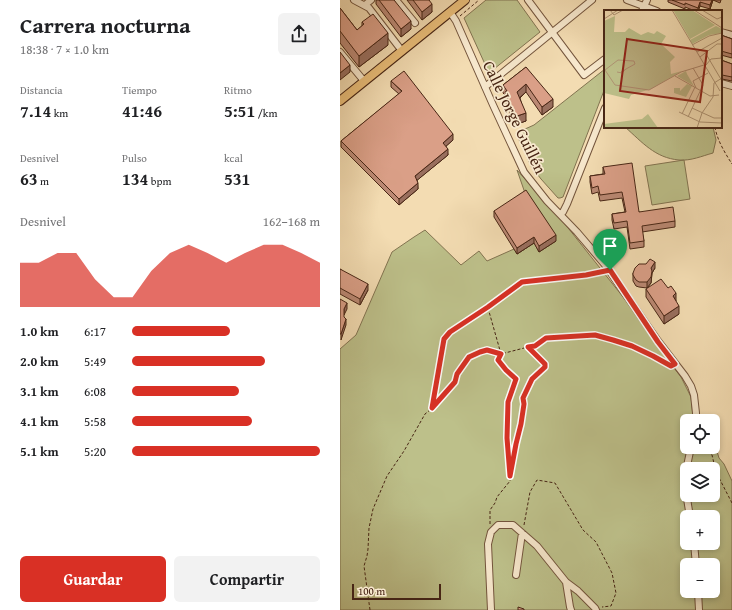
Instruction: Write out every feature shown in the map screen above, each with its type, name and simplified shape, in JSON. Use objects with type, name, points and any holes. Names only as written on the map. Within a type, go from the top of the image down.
[{"type":"main road","points":[[340,101],[465,0]]},
{"type":"street","points":[[354,0],[368,8],[402,51]]},
{"type":"street","points":[[365,5],[371,0]]},
{"type":"street","points":[[396,0],[415,23]]},
{"type":"street","points":[[528,0],[584,75],[604,60]]},
{"type":"street","points":[[485,87],[592,0]]},
{"type":"street","points":[[628,0],[643,9],[647,0]]},
{"type":"street","name":"Calle Jorge Guillén","points":[[450,12],[456,21],[524,172],[547,201],[577,232],[610,270],[658,342],[685,376],[691,386],[694,395],[696,414]]},
{"type":"street","points":[[722,32],[732,35]]},
{"type":"street","points":[[340,52],[364,82]]},
{"type":"street","points":[[722,82],[732,86]]},
{"type":"street","points":[[560,214],[563,212],[567,204],[604,111]]},
{"type":"street","points":[[689,510],[684,480],[690,454]]},
{"type":"street","points":[[492,610],[488,544],[491,532],[498,525],[513,524],[537,546],[566,582],[578,591],[596,609]]},
{"type":"street","points":[[516,575],[522,533]]},
{"type":"street","points":[[566,582],[571,610]]},
{"type":"street","points":[[698,598],[699,610]]},
{"type":"path","points":[[457,17],[479,0]]},
{"type":"path","points":[[715,128],[722,147],[732,164]]},
{"type":"path","points":[[432,408],[444,339],[450,332],[522,282],[586,275],[610,270]]},
{"type":"path","points":[[488,307],[501,354],[498,360],[516,379],[508,402],[507,438],[510,476]]},
{"type":"path","points":[[370,610],[364,566],[367,556],[369,528],[372,513],[387,476],[404,451],[424,414],[432,408],[455,382],[457,374],[469,357],[487,350],[501,354],[535,346],[546,338],[595,335],[632,346],[671,366],[675,364]]},
{"type":"path","points":[[491,532],[490,510],[497,497],[510,481],[521,424],[524,404],[523,398],[532,379],[545,367],[545,364],[528,347]]},
{"type":"path","points":[[711,454],[716,472],[732,503]]},
{"type":"path","points":[[522,533],[530,492],[537,480],[555,483],[583,530],[596,542],[612,573],[616,593],[611,606],[596,609]]},
{"type":"green space","points":[[486,0],[517,0],[540,32],[489,73],[464,18]]},
{"type":"green space","points":[[604,70],[604,91],[563,197],[558,198],[531,166],[516,133],[534,125]]},
{"type":"green space","points":[[626,128],[713,128],[716,140],[713,153],[683,160],[670,159],[656,153],[643,144]]},
{"type":"green space","points":[[684,160],[690,199],[652,205],[645,166]]},
{"type":"green space","points":[[517,170],[565,224],[631,307],[655,343],[681,377],[691,397],[693,414],[680,414],[680,454],[718,454],[724,464],[732,481],[732,610],[340,610],[340,349],[356,335],[392,252],[425,230],[461,265],[479,251],[487,261],[514,249],[517,254],[534,243],[539,252],[526,196]]},
{"type":"building","points":[[379,0],[394,0],[411,21],[401,29]]},
{"type":"building","points":[[413,0],[429,0],[432,4],[422,12]]},
{"type":"building","points":[[672,0],[712,0],[710,5],[700,2],[698,8]]},
{"type":"building","points":[[340,8],[357,30],[364,24],[362,22],[373,14],[388,33],[359,56],[340,31]]},
{"type":"building","points":[[722,35],[732,39],[732,54],[722,51]]},
{"type":"building","points":[[340,52],[350,65],[340,73]]},
{"type":"building","points":[[722,60],[732,64],[732,77],[722,75]]},
{"type":"building","points":[[526,67],[553,99],[542,107],[526,84],[517,92],[526,113],[514,117],[505,92],[507,91],[503,85]]},
{"type":"building","points":[[404,71],[453,134],[443,143],[448,149],[415,176],[418,183],[399,199],[341,141],[402,91],[391,81]]},
{"type":"building","points":[[632,163],[639,212],[673,207],[675,221],[642,226],[644,241],[630,243],[627,221],[614,223],[612,214],[626,212],[622,192],[600,195],[598,186],[592,188],[590,176],[605,174],[603,167]]},
{"type":"building","points":[[526,190],[556,235],[539,246],[534,237],[517,248],[494,211]]},
{"type":"building","points":[[650,259],[655,262],[651,268],[651,277],[647,282],[639,282],[633,275],[635,268],[639,264],[646,264]]},
{"type":"building","points":[[340,269],[368,284],[360,299],[340,288]]},
{"type":"building","points":[[661,279],[668,288],[671,286],[676,293],[673,296],[679,306],[664,316],[646,289]]},
{"type":"building","points":[[340,299],[347,303],[344,309],[344,317],[346,319],[341,334],[340,334]]},
{"type":"building","points":[[518,607],[524,609],[524,610],[518,610]]},
{"type":"route","points":[[610,270],[658,342],[675,364],[671,366],[632,346],[595,335],[546,338],[535,346],[528,347],[545,364],[545,367],[532,379],[523,398],[524,404],[521,424],[510,476],[507,438],[508,402],[516,379],[498,360],[501,354],[487,350],[480,352],[469,357],[457,374],[455,382],[451,388],[432,408],[444,339],[450,332],[522,282],[586,275],[610,270]]}]
